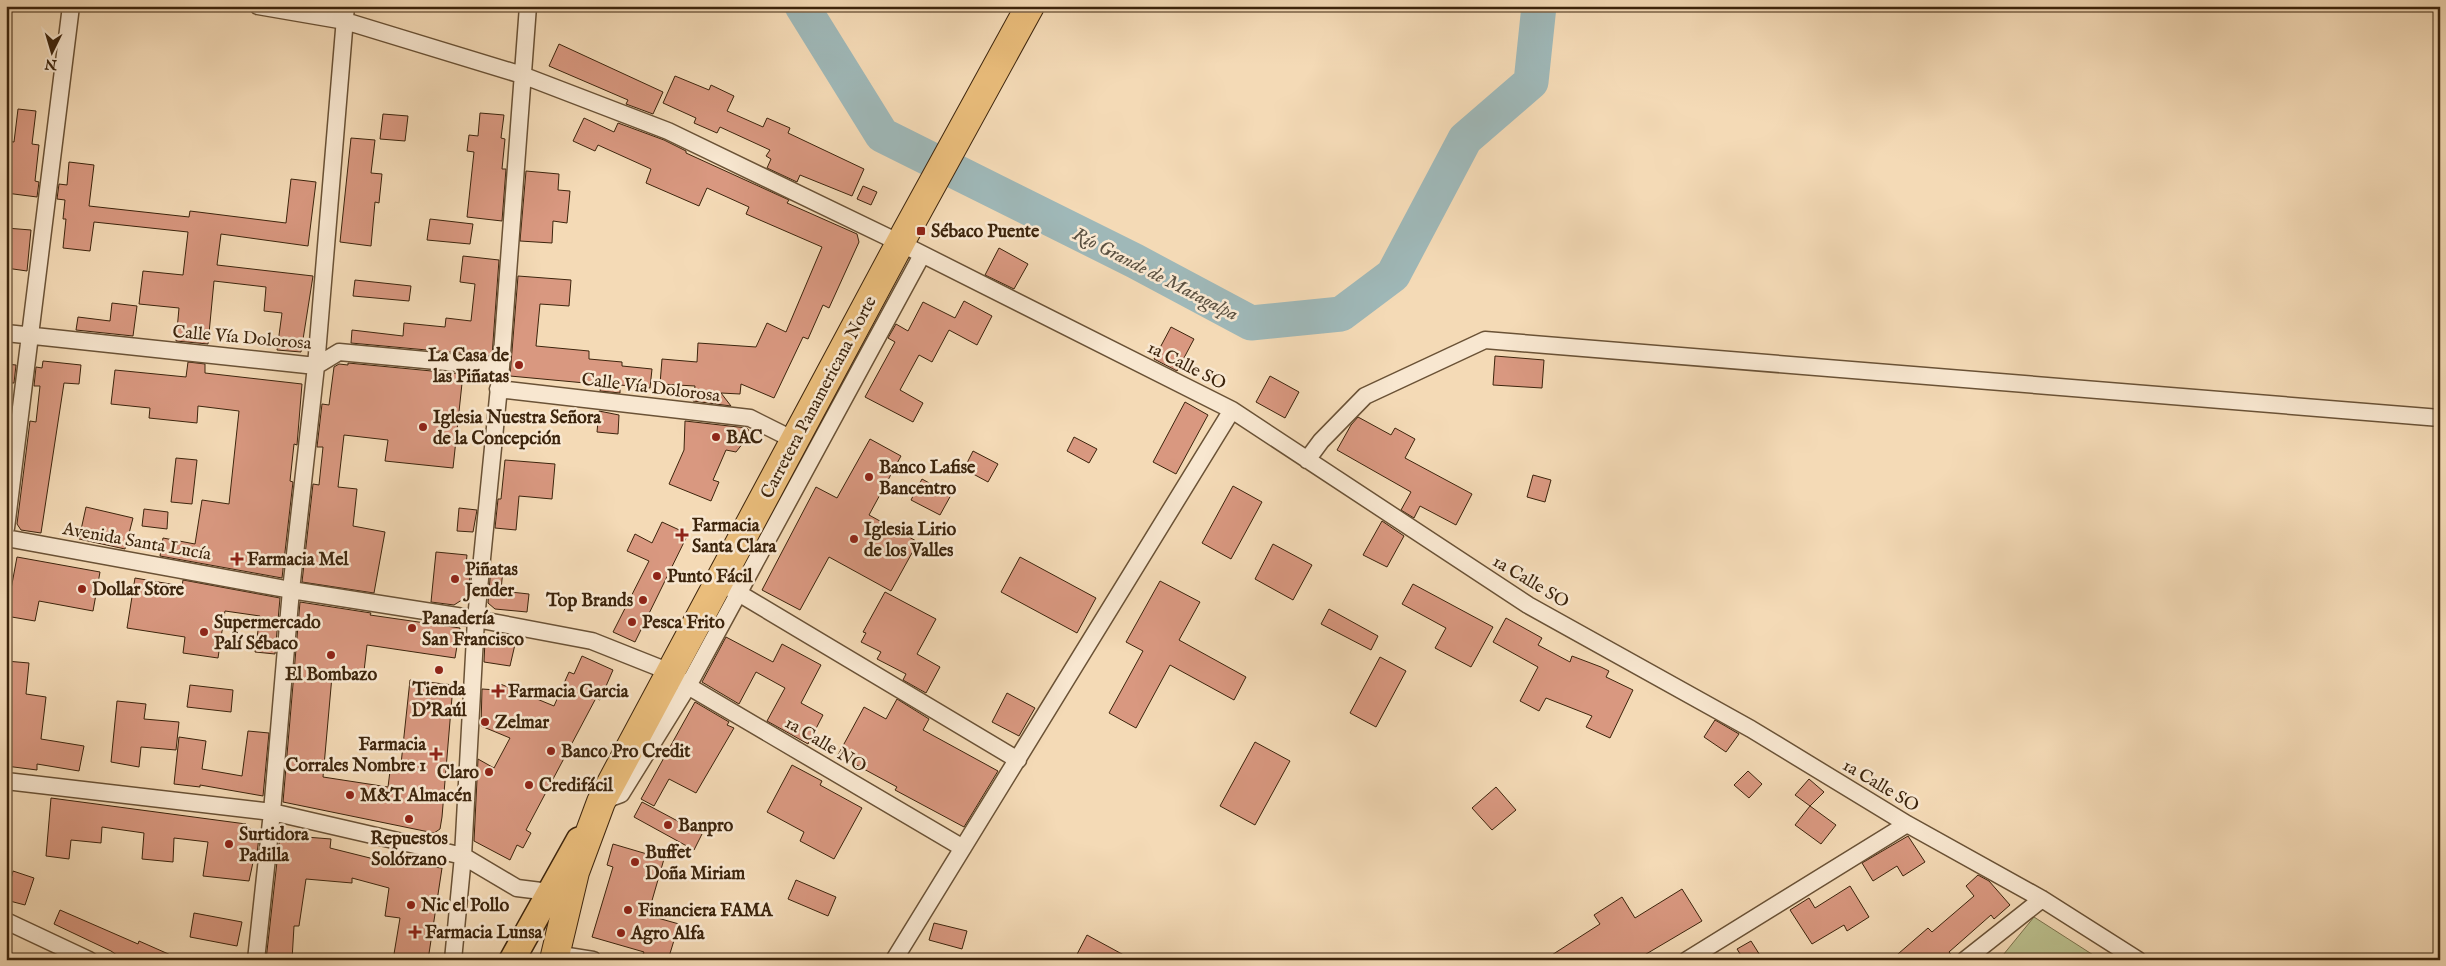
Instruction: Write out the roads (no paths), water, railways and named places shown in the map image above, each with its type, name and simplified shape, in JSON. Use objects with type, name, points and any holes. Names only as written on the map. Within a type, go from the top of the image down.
[{"type":"highway","name":"Carretera Panamericana Norte","points":[[555,957],[576,872],[601,802],[679,679],[728,588],[794,440],[911,241],[987,83],[1030,6]]},
{"type":"main road","points":[[512,960],[601,802]]},
{"type":"street","points":[[6,528],[71,6]]},
{"type":"street","points":[[258,6],[345,14],[522,75]]},
{"type":"street","points":[[453,960],[463,856],[476,619],[501,367],[528,6]]},
{"type":"street","points":[[256,960],[272,812],[291,590],[316,366],[345,14]]},
{"type":"street","name":"1a Calle SO","points":[[522,75],[668,131],[911,241],[1232,410],[1528,604],[1751,729],[1907,824],[2042,899],[2138,960]]},
{"type":"street","points":[[911,241],[728,588],[1018,760]]},
{"type":"street","name":"Calle Vía Dolorosa","points":[[6,333],[316,366],[339,352],[501,367]]},
{"type":"street","points":[[1307,460],[1321,441],[1366,396],[1485,340],[2440,418]]},
{"type":"street","name":"Calle Vía Dolorosa","points":[[498,389],[750,418],[794,440]]},
{"type":"street","points":[[894,960],[1232,410]]},
{"type":"street","name":"Avenida Santa Lucía","points":[[6,538],[291,590],[476,619],[592,641],[679,679]]},
{"type":"street","name":"1a Calle NO","points":[[679,679],[963,848]]},
{"type":"street","points":[[6,781],[272,812],[463,856],[517,888],[549,892]]},
{"type":"street","points":[[1687,960],[1907,824]]},
{"type":"street","points":[[1965,960],[2042,899]]},
{"type":"street","points":[[6,921],[89,960]]},
{"type":"street","points":[[555,957],[593,960]]},
{"type":"waterway","name":"Río Grande de Matagalpa","points":[[802,6],[882,135],[1135,261],[1251,323],[1341,314],[1393,275],[1465,139],[1531,82],[1539,6]]},
{"type":"place","name":"Sébaco Puente","points":[[921,231]]},
{"type":"place","name":"La Casa de las Piñatas","points":[[519,365]]},
{"type":"place","name":"Iglesia Nuestra Señora de la Concepción","points":[[423,427]]},
{"type":"place","name":"BAC","points":[[716,437]]},
{"type":"place","name":"Banco Lafise Bancentro","points":[[869,477]]},
{"type":"place","name":"Farmacia Santa Clara","points":[[682,535]]},
{"type":"place","name":"Iglesia Lirio de los Valles","points":[[854,539]]},
{"type":"place","name":"Farmacia Mel","points":[[237,559]]},
{"type":"place","name":"Punto Fácil","points":[[657,576]]},
{"type":"place","name":"Piñatas Jender","points":[[455,579]]},
{"type":"place","name":"Dollar Store","points":[[82,589]]},
{"type":"place","name":"Top Brands","points":[[643,600]]},
{"type":"place","name":"Pesca Frito","points":[[632,622]]},
{"type":"place","name":"Panadería San Francisco","points":[[412,628]]},
{"type":"place","name":"Supermercado Palí Sébaco","points":[[204,632]]},
{"type":"place","name":"El Bombazo","points":[[331,655]]},
{"type":"place","name":"Tienda D'Raúl","points":[[439,670]]},
{"type":"place","name":"Farmacia Garcia","points":[[498,691]]},
{"type":"place","name":"Zelmar","points":[[485,722]]},
{"type":"place","name":"Banco Pro Credit","points":[[551,751]]},
{"type":"place","name":"Farmacia Corrales Nombre 1","points":[[436,754]]},
{"type":"place","name":"Claro","points":[[489,772]]},
{"type":"place","name":"Credifácil","points":[[529,785]]},
{"type":"place","name":"M&T Almacén","points":[[350,795]]},
{"type":"place","name":"Repuestos Solórzano","points":[[409,819]]},
{"type":"place","name":"Banpro","points":[[668,825]]},
{"type":"place","name":"Surtidora Padilla","points":[[229,844]]},
{"type":"place","name":"Buffet Doña Miriam","points":[[635,862]]},
{"type":"place","name":"Nic el Pollo","points":[[411,905]]},
{"type":"place","name":"Financiera FAMA","points":[[628,910]]},
{"type":"place","name":"Farmacia Lunsa","points":[[415,932]]},
{"type":"place","name":"Agro Alfa","points":[[621,933]]}]
